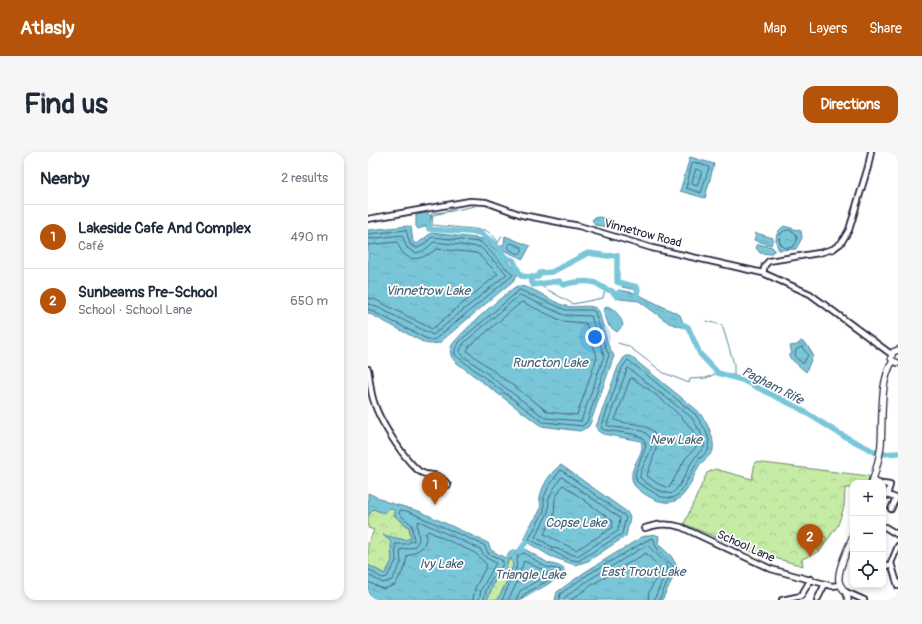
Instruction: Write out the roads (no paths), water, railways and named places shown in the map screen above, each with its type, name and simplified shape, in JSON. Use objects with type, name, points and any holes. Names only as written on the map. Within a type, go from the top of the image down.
[{"type":"main road","points":[[872,480],[881,446],[886,382],[889,368],[896,362],[891,354],[898,350]]},
{"type":"main road","points":[[848,600],[846,592],[840,585],[838,576],[850,544]]},
{"type":"street","points":[[763,273],[765,265],[769,261],[819,253],[833,249],[841,243],[849,230],[871,152]]},
{"type":"street","name":"Vinnetrow Road","points":[[368,220],[470,201],[482,201],[516,213],[586,227],[652,248],[763,273],[810,294],[891,354]]},
{"type":"street","points":[[368,368],[373,399],[377,410],[404,454],[420,471],[441,476],[448,485]]},
{"type":"street","points":[[886,484],[890,485],[887,494],[896,498],[891,509]]},
{"type":"street","name":"School Lane","points":[[645,528],[658,524],[671,524],[681,527],[772,569],[832,586],[840,585]]},
{"type":"street","points":[[886,528],[898,535]]},
{"type":"street","points":[[898,546],[892,558],[891,566],[898,586]]},
{"type":"street","points":[[886,566],[891,566]]},
{"type":"street","points":[[782,600],[801,596],[811,579]]},
{"type":"street","points":[[817,600],[825,584]]},
{"type":"street","points":[[846,592],[864,600]]},
{"type":"water","points":[[690,157],[714,164],[705,198],[680,191]]},
{"type":"water","points":[[427,213],[431,216],[430,225],[418,229],[416,226],[416,215]]},
{"type":"water","points":[[599,217],[613,220],[611,227],[595,225],[592,220]]},
{"type":"water","name":"Vinnetrow Lake","points":[[408,226],[411,227],[413,242],[417,244],[431,233],[485,239],[515,269],[518,274],[513,281],[439,343],[425,343],[368,313],[368,230]]},
{"type":"water","points":[[784,226],[801,231],[802,238],[796,249],[779,250],[776,243],[776,237],[781,228]]},
{"type":"water","points":[[756,233],[773,238],[771,245],[754,240]]},
{"type":"water","points":[[505,236],[530,246],[523,259],[503,250],[500,251],[498,248],[504,244]]},
{"type":"water","points":[[758,244],[772,247],[775,250],[770,254],[760,253],[756,248]]},
{"type":"water","points":[[623,284],[637,287],[637,294],[680,315],[685,328],[669,323],[639,301],[620,299],[617,297],[619,290],[635,293],[636,290],[622,287]]},
{"type":"water","name":"Runcton Lake","points":[[517,286],[536,291],[566,306],[589,306],[596,308],[599,311],[608,345],[614,356],[590,424],[588,427],[580,431],[541,426],[457,363],[451,356],[451,347],[461,334]]},
{"type":"water","points":[[607,306],[615,311],[622,322],[623,325],[617,332],[609,326],[603,310]]},
{"type":"water","points":[[801,341],[807,345],[813,355],[806,372],[789,357],[789,355],[792,354],[790,346],[797,345]]},
{"type":"water","name":"New Lake","points":[[625,356],[630,356],[698,411],[707,424],[713,439],[712,452],[699,466],[687,489],[677,500],[664,502],[657,500],[650,497],[634,485],[632,473],[641,451],[641,441],[603,434],[598,431],[596,427],[618,367]]},
{"type":"water","name":"Copse Lake","points":[[561,465],[627,512],[630,517],[626,536],[588,561],[575,565],[550,556],[525,541],[526,532],[540,510],[540,497],[545,484],[550,475]]},
{"type":"water","name":"Ivy Lake","points":[[368,493],[387,502],[419,511],[488,543],[491,550],[505,558],[512,550],[518,551],[523,548],[548,563],[563,567],[565,574],[521,600],[497,600],[502,592],[513,565],[511,558],[508,560],[506,569],[495,580],[487,600],[368,600],[368,565],[385,574],[392,561],[391,542],[383,535],[405,540],[411,538],[409,527],[395,516],[395,511],[390,508],[383,513],[373,509],[368,516]]},
{"type":"water","name":"East Trout Lake","points":[[653,534],[659,536],[658,544],[671,556],[678,568],[662,600],[555,600],[557,592],[585,572],[642,537]]},
{"type":"waterway","points":[[475,206],[433,215],[432,225],[485,230],[496,239],[498,248]]},
{"type":"waterway","points":[[430,225],[432,213],[444,212],[456,208]]},
{"type":"waterway","name":"Pagham Rife","points":[[430,225],[429,229],[481,233],[495,244],[505,257],[513,260],[521,276],[530,277],[533,285],[559,281],[564,285],[575,282],[588,282],[595,283],[612,291],[617,297],[619,292],[620,293]]},
{"type":"waterway","points":[[498,243],[502,236]]},
{"type":"waterway","name":"Pagham Rife","points":[[530,277],[538,277],[540,273],[552,272],[588,253],[608,256],[617,255],[617,282],[637,287],[638,290],[636,296]]},
{"type":"waterway","points":[[539,285],[573,304],[603,298],[605,290]]},
{"type":"waterway","points":[[706,321],[722,325],[734,364],[734,376]]},
{"type":"waterway","name":"Pagham Rife","points":[[680,323],[688,327],[700,354],[718,373],[742,380],[797,407],[840,434],[877,453]]},
{"type":"waterway","points":[[618,343],[628,346],[664,373],[689,383],[690,379],[706,378],[718,373]]},
{"type":"waterway","name":"Pagham Rife","points":[[881,454],[898,453]]},
{"type":"waterway","points":[[519,552],[526,542]]},
{"type":"place","name":"Lakeside Cafe And Complex","points":[[435,505]]},
{"type":"place","name":"Sunbeams Pre-School","points":[[810,557]]},
{"type":"water label","name":"Triangle Lake","points":[[530,574]]}]
